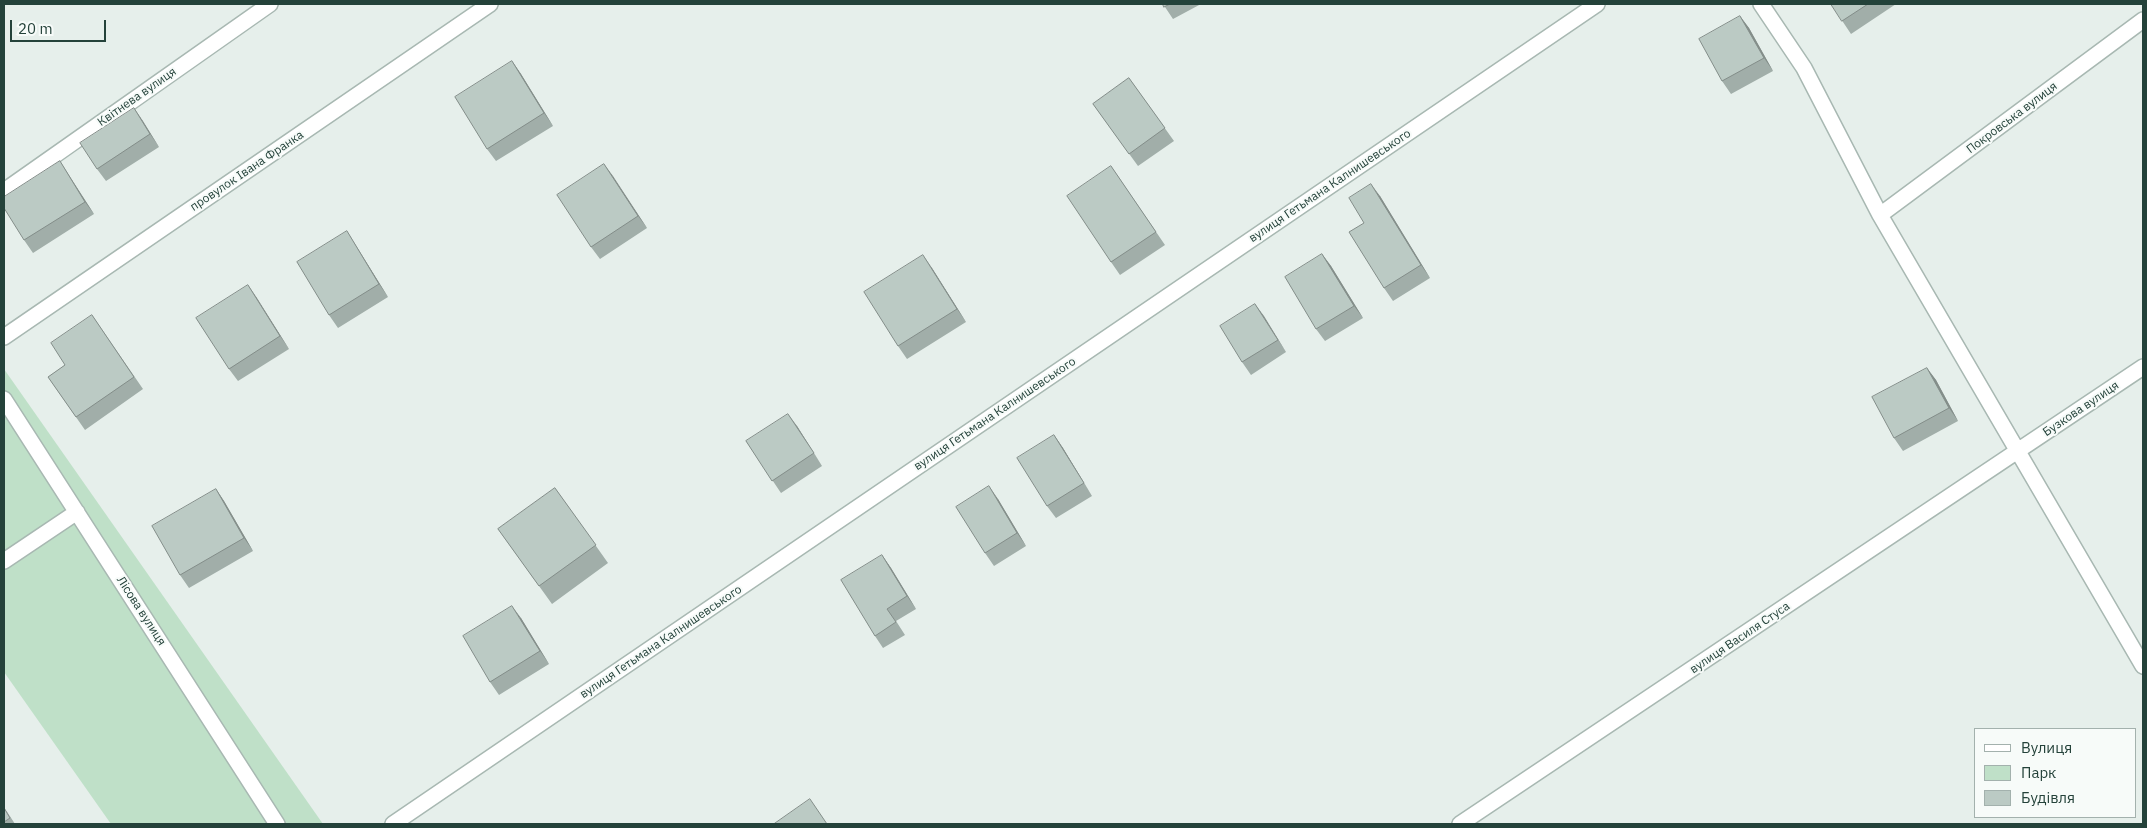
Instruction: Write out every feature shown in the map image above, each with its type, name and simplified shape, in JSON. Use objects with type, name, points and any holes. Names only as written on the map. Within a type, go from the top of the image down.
[{"type":"street","name":"Квітнева вулиця","points":[[4,191],[270,4]]},
{"type":"street","name":"провулок Івана Франка","points":[[4,338],[490,4]]},
{"type":"street","name":"вулиця Гетьмана Калнишевського","points":[[393,824],[1597,4]]},
{"type":"street","points":[[1761,4],[1804,68],[1880,215],[2020,451],[2143,666]]},
{"type":"street","name":"Покровська вулиця","points":[[1880,215],[2143,20]]},
{"type":"street","name":"Бузкова вулиця","points":[[2020,451],[2143,367]]},
{"type":"street","name":"Лісова вулиця","points":[[4,399],[278,824]]},
{"type":"street","name":"вулиця Василя Стуса","points":[[1460,824],[2020,451]]},
{"type":"street","points":[[4,561],[78,512]]},
{"type":"green space","points":[[4,369],[323,824],[111,824],[4,672]]},
{"type":"building","points":[[1831,4],[1868,4],[1842,21]]},
{"type":"building","points":[[1740,16],[1764,58],[1722,81],[1699,39]]},
{"type":"building","points":[[512,61],[544,113],[487,149],[455,97]]},
{"type":"building","points":[[1129,78],[1165,128],[1129,154],[1093,104]]},
{"type":"building","points":[[134,108],[150,134],[97,169],[80,143]]},
{"type":"building","points":[[60,161],[85,202],[24,240],[4,208],[4,197]]},
{"type":"building","points":[[604,164],[638,216],[591,247],[557,195]]},
{"type":"building","points":[[1111,166],[1156,232],[1111,262],[1067,196]]},
{"type":"building","points":[[1371,184],[1421,265],[1384,288],[1349,232],[1364,223],[1349,198]]},
{"type":"building","points":[[347,231],[379,284],[329,315],[297,262]]},
{"type":"building","points":[[1322,254],[1354,306],[1316,329],[1285,277]]},
{"type":"building","points":[[923,255],[957,309],[898,346],[864,292]]},
{"type":"building","points":[[248,285],[280,336],[229,369],[196,318]]},
{"type":"building","points":[[1255,304],[1278,340],[1242,362],[1220,326]]},
{"type":"building","points":[[92,315],[134,377],[76,417],[48,377],[65,365],[51,343]]},
{"type":"building","points":[[1927,368],[1949,408],[1894,438],[1872,397]]},
{"type":"building","points":[[788,414],[814,453],[772,481],[746,441]]},
{"type":"building","points":[[1054,435],[1084,483],[1047,506],[1017,458]]},
{"type":"building","points":[[989,486],[1017,533],[985,553],[956,507]]},
{"type":"building","points":[[555,488],[596,545],[539,586],[498,529]]},
{"type":"building","points":[[216,489],[244,538],[180,575],[152,526]]},
{"type":"building","points":[[882,555],[907,596],[887,609],[896,622],[875,636],[841,580]]},
{"type":"building","points":[[512,606],[540,651],[490,682],[463,636]]},
{"type":"building","points":[[810,799],[827,824],[774,824]]},
{"type":"building","points":[[4,808],[10,818],[4,822]]}]
